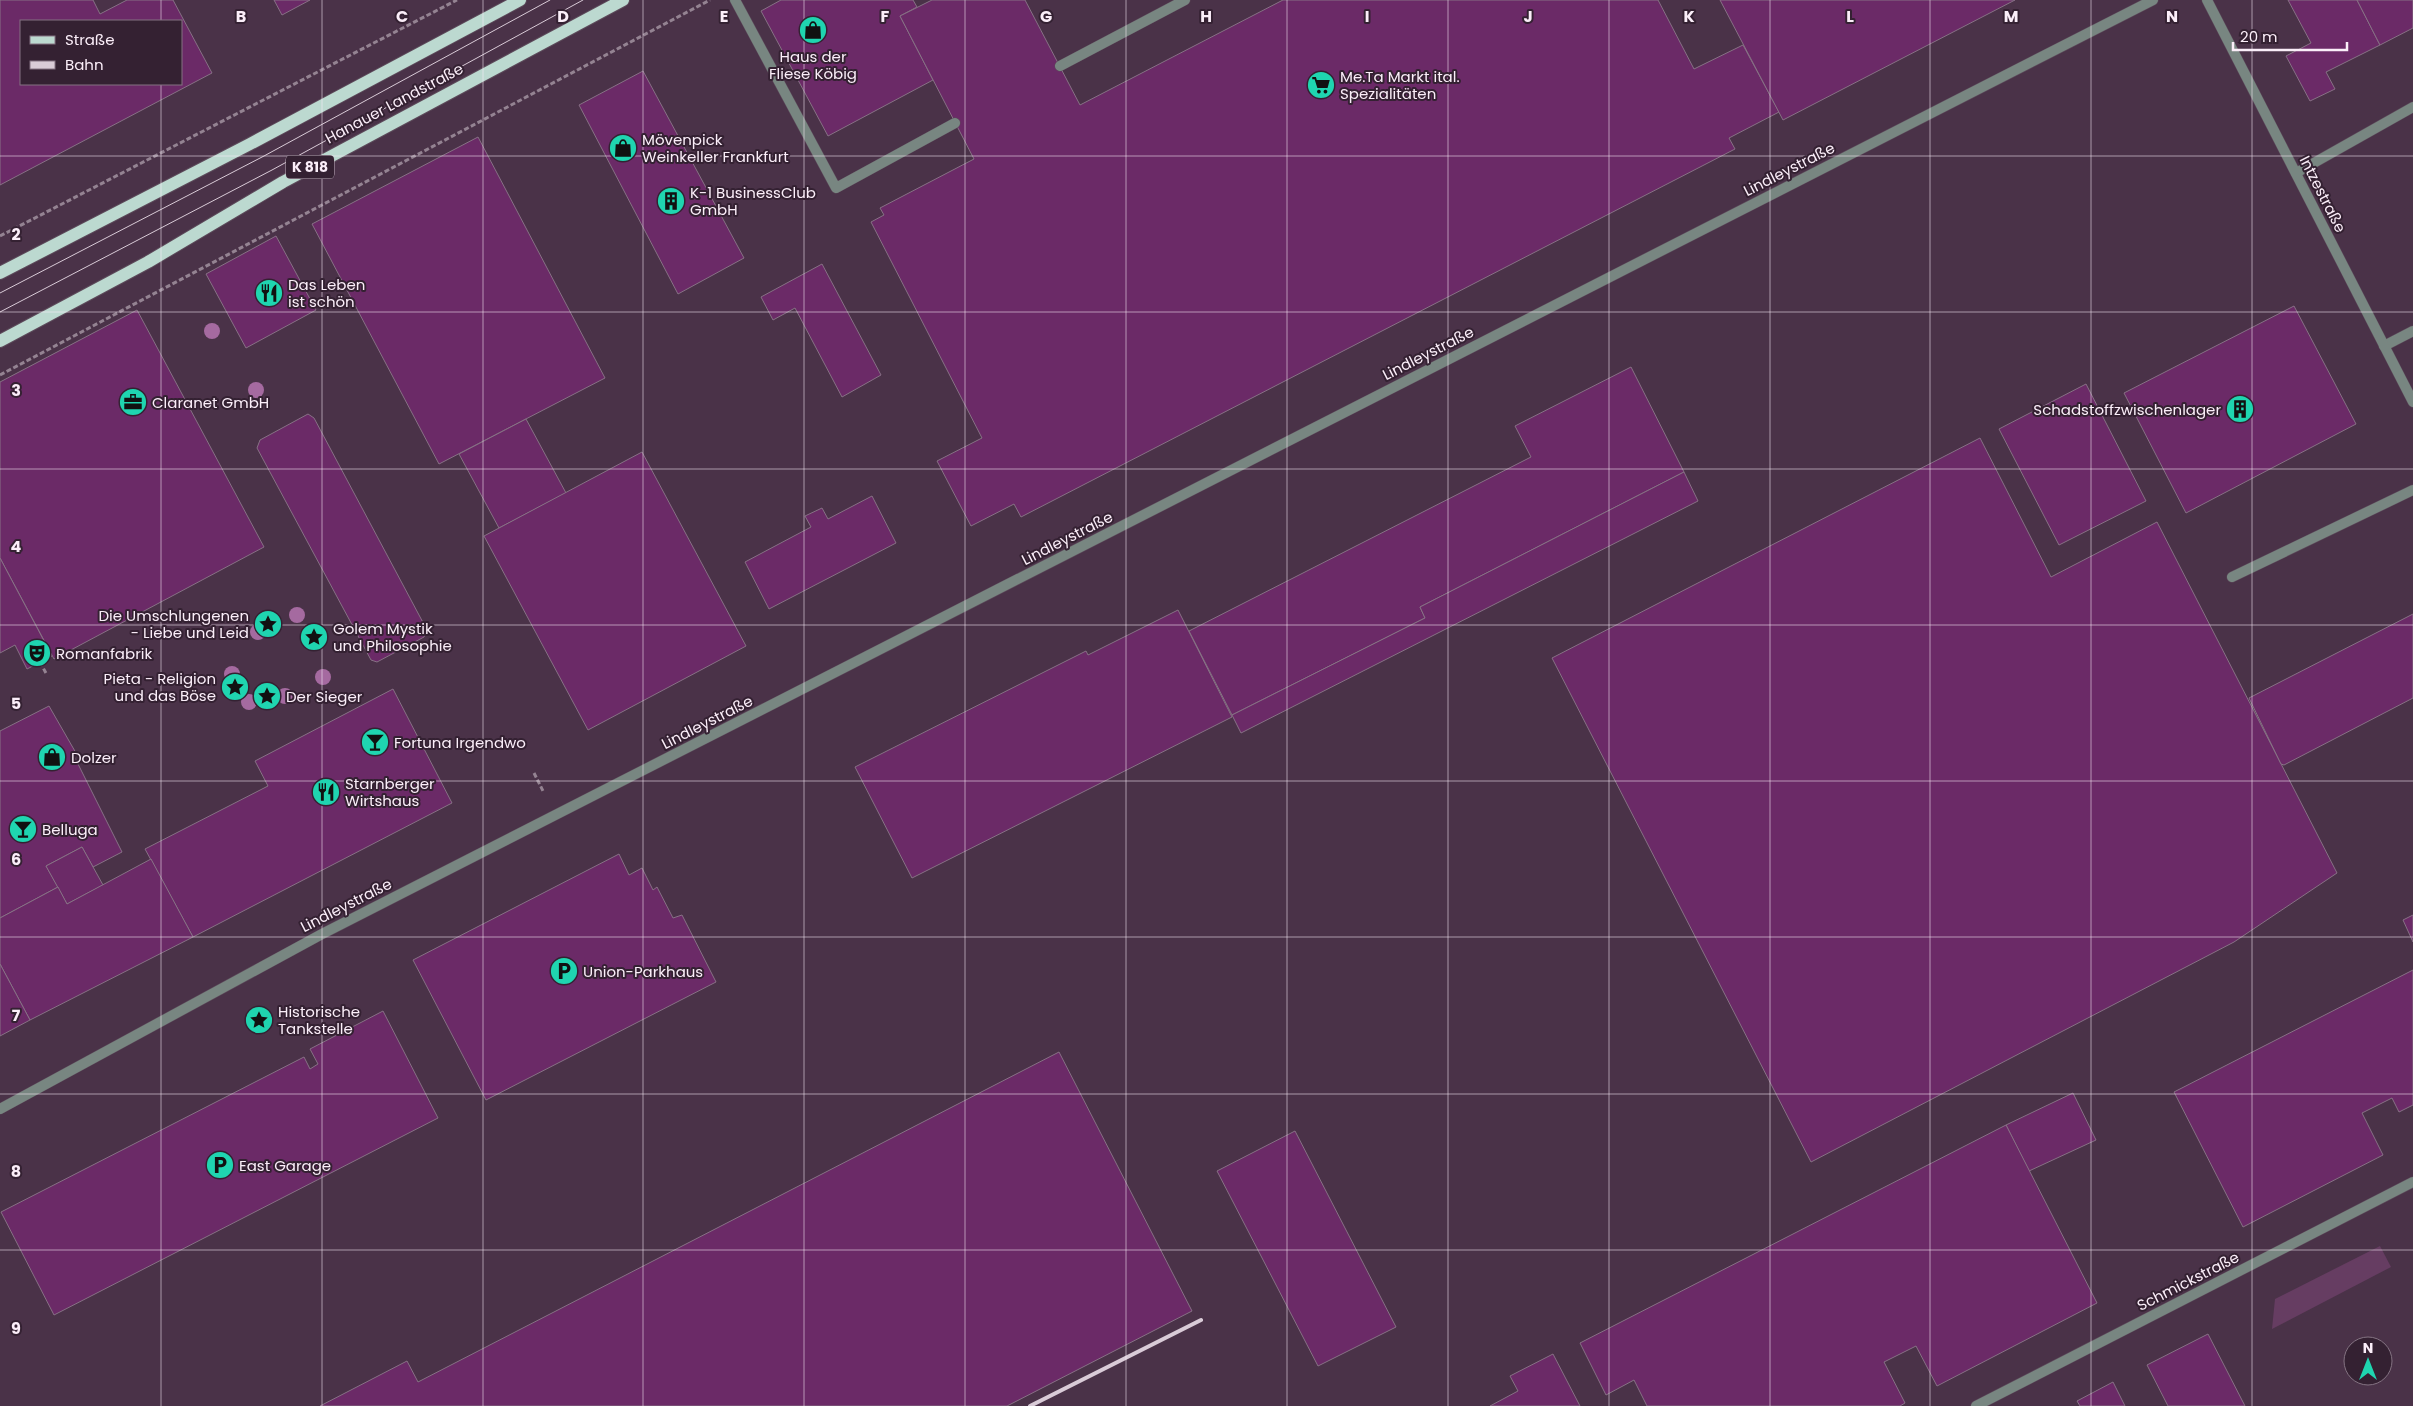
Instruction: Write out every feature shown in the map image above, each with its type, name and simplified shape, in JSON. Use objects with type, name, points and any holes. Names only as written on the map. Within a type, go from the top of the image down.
[{"type":"main road","points":[[0,273],[250,144],[520,0]]},
{"type":"main road","name":"Hanauer Landstraße","points":[[0,341],[148,262],[283,182],[623,0]]},
{"type":"street","points":[[735,0],[836,188],[955,123]]},
{"type":"street","points":[[1060,66],[1185,0]]},
{"type":"street","name":"Lindleystraße","points":[[0,1109],[322,934],[2153,0]]},
{"type":"street","name":"Intzestraße","points":[[2206,0],[2413,402]]},
{"type":"street","points":[[2296,174],[2413,107]]},
{"type":"street","points":[[2384,346],[2413,331]]},
{"type":"street","points":[[2232,577],[2413,490]]},
{"type":"street","name":"Schmickstraße","points":[[1976,1406],[2413,1182]]},
{"type":"path","points":[[0,236],[457,0]]},
{"type":"path","points":[[0,375],[710,0]]},
{"type":"path","points":[[40,662],[47,675]]},
{"type":"shaded area","points":[[0,0],[2413,0],[2413,1406],[0,1406]]},
{"type":"shaded area","points":[[2380,1246],[2391,1267],[2272,1329],[2275,1299]]},
{"type":"building","points":[[0,0],[93,0],[100,14],[127,0],[173,0],[212,73],[0,185]]},
{"type":"building","points":[[274,0],[310,0],[282,15]]},
{"type":"building","points":[[781,0],[913,0],[917,7],[900,16],[933,80],[828,136],[761,11]]},
{"type":"building","points":[[932,0],[1025,0],[1080,105],[1283,0],[1658,0],[1694,69],[1743,45],[1779,112],[1729,138],[1735,149],[1021,517],[1014,504],[971,526],[937,461],[982,438],[871,222],[884,215],[880,208],[974,159],[900,16]]},
{"type":"building","points":[[1720,0],[2015,0],[1783,120]]},
{"type":"building","points":[[2288,0],[2357,0],[2380,45],[2326,72],[2335,89],[2310,101],[2286,56],[2311,43]]},
{"type":"building","points":[[2357,0],[2413,0],[2413,28],[2380,45]]},
{"type":"building","name":"K-1 BusinessClub GmbH","points":[[643,71],[744,258],[678,294],[579,105]]},
{"type":"building","points":[[478,137],[605,378],[439,464],[312,224]]},
{"type":"building","points":[[276,236],[316,310],[246,348],[206,274]]},
{"type":"building","points":[[822,264],[881,375],[842,397],[795,308],[773,320],[761,297]]},
{"type":"building","name":"Schadstoffzwischenlager","points":[[2294,306],[2356,424],[2186,513],[2124,393]]},
{"type":"building","points":[[137,310],[264,547],[54,659],[0,558],[0,382]]},
{"type":"building","points":[[1631,367],[1684,472],[1420,607],[1425,618],[1232,715],[1189,631],[1531,457],[1515,426]]},
{"type":"building","points":[[2086,384],[2146,501],[2059,545],[1999,429]]},
{"type":"building","points":[[308,414],[314,418],[427,630],[424,637],[377,662],[371,660],[257,448],[260,440]]},
{"type":"building","points":[[526,419],[566,493],[499,528],[459,454]]},
{"type":"building","points":[[1980,438],[2051,577],[2157,522],[2337,873],[2234,942],[1811,1162],[1552,658]]},
{"type":"building","points":[[642,452],[746,646],[588,730],[484,536]]},
{"type":"building","points":[[1684,472],[1698,501],[1241,733],[1232,715],[1425,618],[1420,607]]},
{"type":"building","points":[[872,496],[896,543],[769,609],[745,562],[811,527],[805,516],[822,508],[828,519]]},
{"type":"building","points":[[0,558],[52,656],[27,669],[15,645],[0,653]]},
{"type":"building","points":[[1178,610],[1232,717],[912,878],[855,767],[1086,651],[1088,655]]},
{"type":"building","points":[[2413,614],[2413,698],[2284,765],[2281,764],[2249,698]]},
{"type":"building","points":[[393,689],[452,803],[193,937],[145,849],[268,786],[255,761]]},
{"type":"building","points":[[49,706],[76,753],[73,754],[122,852],[93,867],[82,847],[46,866],[58,887],[0,918],[0,731]]},
{"type":"building","points":[[82,847],[103,885],[67,904],[46,866]]},
{"type":"building","name":"Union-Parkhaus","points":[[619,854],[629,875],[642,868],[653,890],[657,887],[673,918],[682,915],[716,982],[486,1100],[413,960]]},
{"type":"building","points":[[151,859],[193,937],[30,1020],[0,964],[0,918],[58,887],[67,904]]},
{"type":"building","points":[[2413,915],[2413,942],[2403,920]]},
{"type":"building","points":[[0,964],[30,1020],[0,1036]]},
{"type":"building","points":[[2413,970],[2413,1105],[2399,1112],[2392,1098],[2362,1113],[2383,1155],[2243,1227],[2174,1092]]},
{"type":"building","name":"East Garage","points":[[383,1011],[438,1118],[54,1315],[1,1212],[304,1057],[310,1069],[318,1064],[310,1049]]},
{"type":"building","points":[[1059,1052],[1192,1311],[1007,1406],[320,1406],[407,1361],[418,1382]]},
{"type":"building","points":[[2073,1093],[2096,1140],[2029,1171],[2006,1125]]},
{"type":"building","points":[[2006,1125],[2097,1303],[1937,1386],[1916,1346],[1884,1362],[1905,1403],[1900,1406],[1647,1406],[1634,1380],[1606,1395],[1580,1343]]},
{"type":"building","points":[[1295,1131],[1396,1327],[1318,1366],[1217,1171]]},
{"type":"building","points":[[2208,1334],[2245,1406],[2168,1406],[2147,1365]]},
{"type":"building","points":[[1553,1354],[1580,1406],[1490,1406],[1518,1391],[1510,1376]]},
{"type":"building","points":[[2113,1382],[2125,1406],[2080,1406],[2077,1401]]},
{"type":"tram line","points":[[0,293],[264,156],[550,0]]},
{"type":"tram line","points":[[0,312],[272,170],[583,0]]},
{"type":"railway","points":[[1030,1406],[1201,1320]]},
{"type":"place","name":"Haus der Fliese Köbig","points":[[813,30]]},
{"type":"place","name":"Me.Ta Markt ital. Spezialitäten","points":[[1321,85]]},
{"type":"place","name":"Mövenpick Weinkeller Frankfurt","points":[[623,148]]},
{"type":"place","name":"K-1 BusinessClub GmbH","points":[[671,201]]},
{"type":"place","name":"Das Leben ist schön","points":[[269,293]]},
{"type":"place","name":"Claranet GmbH","points":[[133,402]]},
{"type":"place","name":"Schadstoffzwischenlager","points":[[2240,409]]},
{"type":"place","name":"Die Umschlungenen - Liebe und Leid","points":[[268,624]]},
{"type":"place","name":"Golem Mystik und Philosophie","points":[[314,637]]},
{"type":"place","name":"Romanfabrik","points":[[37,653]]},
{"type":"place","name":"Pieta - Religion und das Böse","points":[[235,687]]},
{"type":"place","name":"Der Sieger","points":[[267,696]]},
{"type":"place","name":"Fortuna Irgendwo","points":[[375,742]]},
{"type":"place","name":"Dolzer","points":[[52,757]]},
{"type":"place","name":"Starnberger Wirtshaus","points":[[326,792]]},
{"type":"place","name":"Belluga","points":[[23,829]]},
{"type":"place","name":"Union-Parkhaus","points":[[564,971]]},
{"type":"place","name":"Historische Tankstelle","points":[[259,1020]]},
{"type":"place","name":"East Garage","points":[[220,1165]]}]
